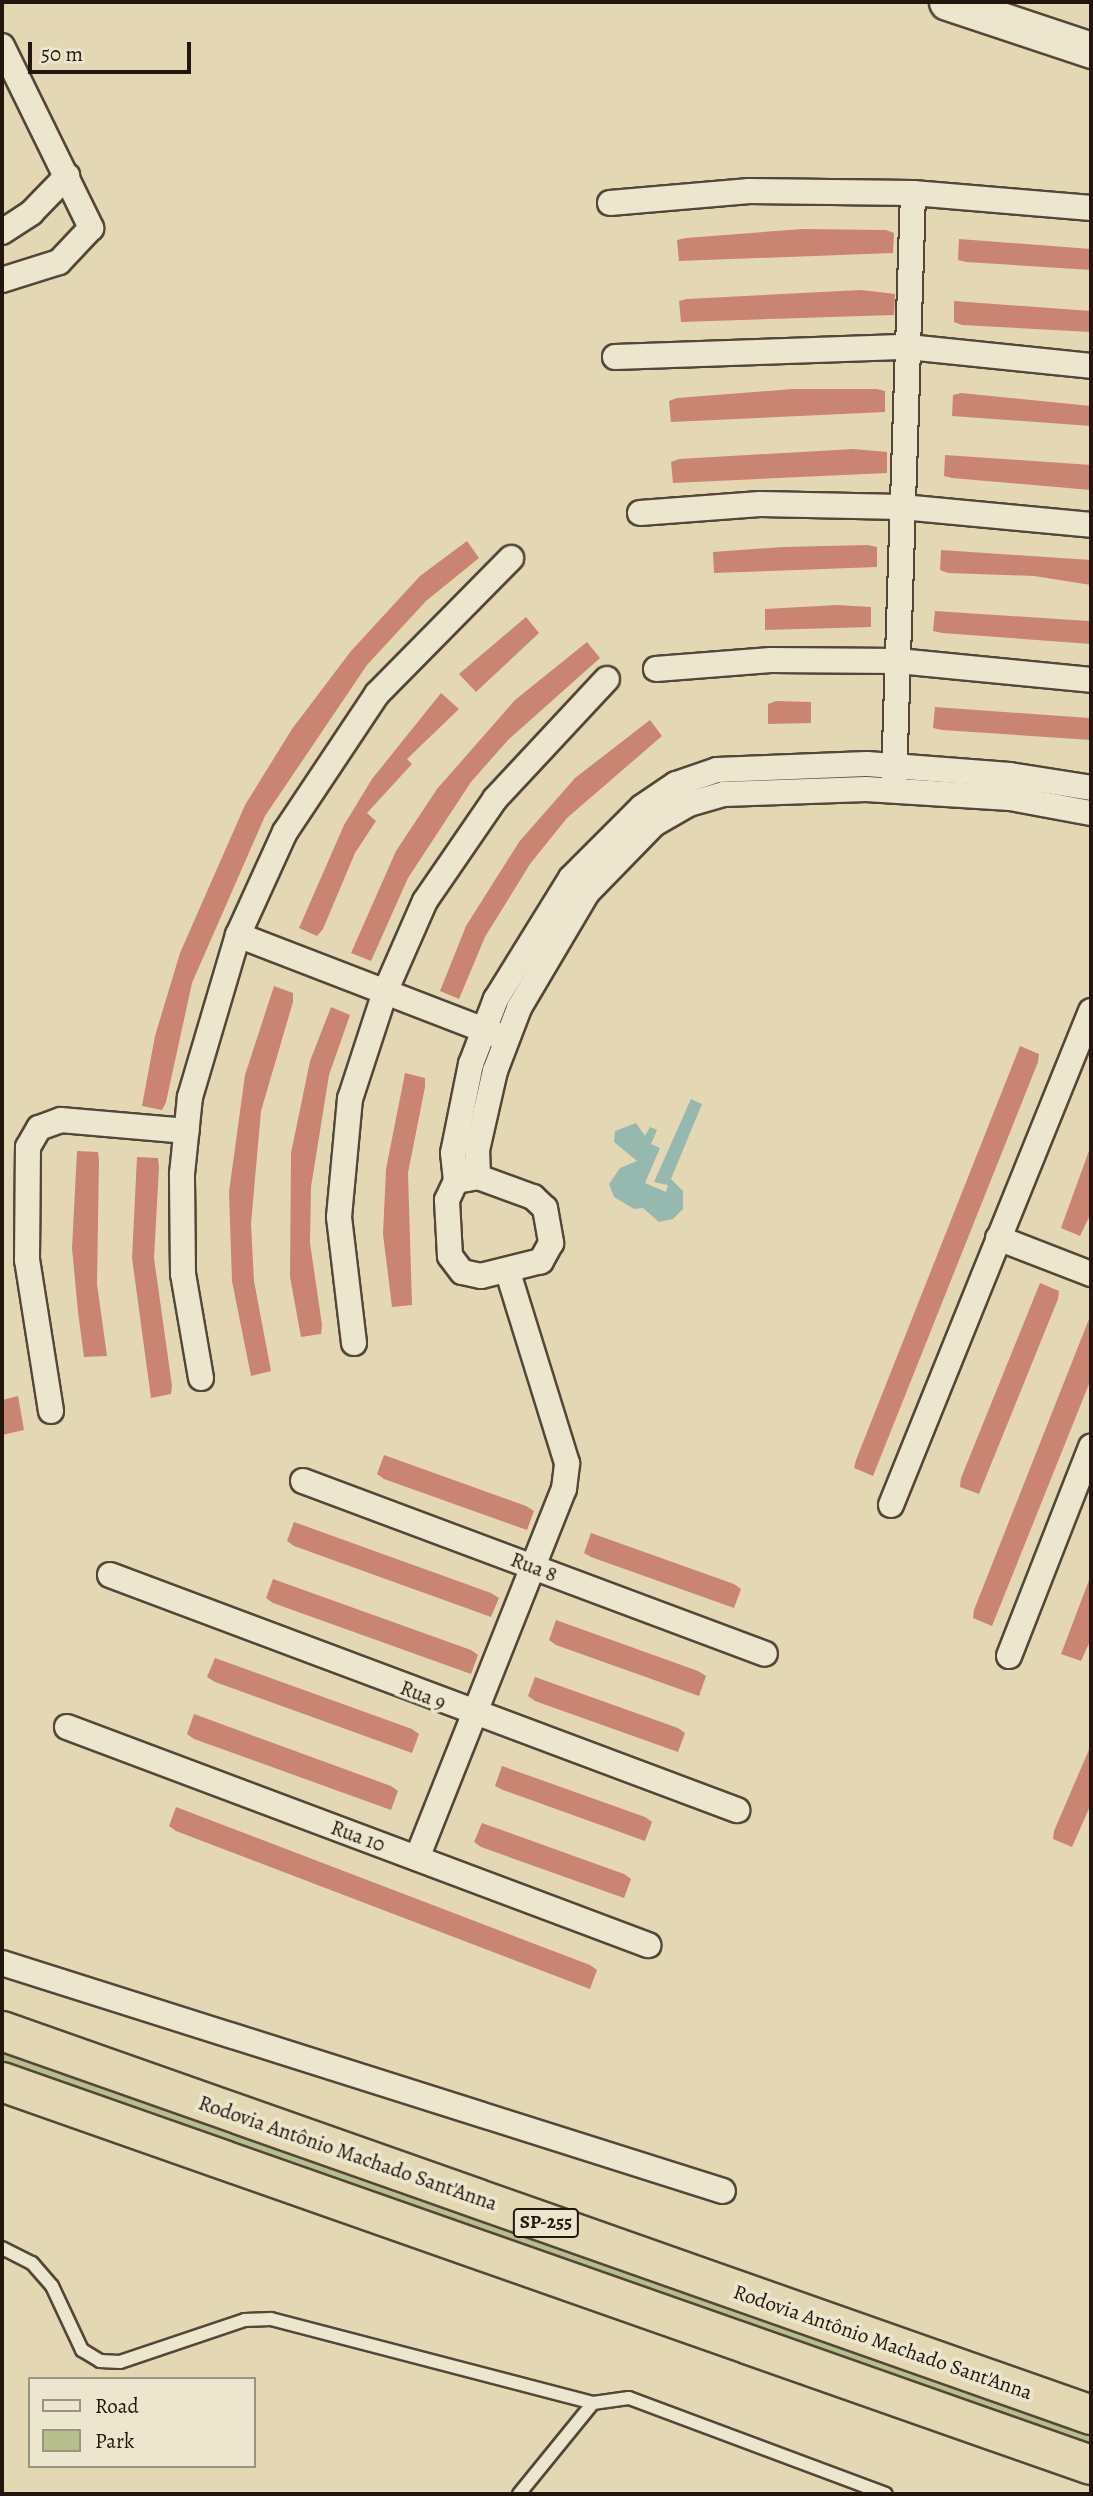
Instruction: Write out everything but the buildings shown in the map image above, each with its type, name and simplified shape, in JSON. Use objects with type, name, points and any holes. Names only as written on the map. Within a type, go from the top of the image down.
[{"type":"highway","name":"Rodovia Antônio Machado Sant'Anna","points":[[2,2031],[1091,2415]]},
{"type":"highway","name":"SP-255","points":[[2,2082],[1091,2465]]},
{"type":"street","points":[[947,2],[1091,50]]},
{"type":"street","points":[[2,46],[91,228],[59,262],[2,280]]},
{"type":"street","points":[[2,232],[67,176]]},
{"type":"street","points":[[610,203],[748,191],[913,193],[1091,208]]},
{"type":"street","points":[[894,790],[913,193]]},
{"type":"street","points":[[615,357],[908,347],[1091,366]]},
{"type":"street","points":[[640,513],[760,504],[902,507],[1091,525]]},
{"type":"street","points":[[201,1378],[183,1275],[187,1131],[190,1097],[238,935],[285,832],[377,694],[511,558]]},
{"type":"street","points":[[656,669],[771,660],[898,662],[1091,680]]},
{"type":"street","points":[[354,1343],[339,1217],[350,1099],[385,992],[425,901],[495,799],[607,679]]},
{"type":"street","points":[[496,1035],[496,999],[570,877],[642,807],[676,784],[717,770],[894,765],[1010,775],[1091,788]]},
{"type":"street","points":[[467,1179],[447,1200],[450,1256],[462,1272],[481,1276],[508,1272],[541,1261],[551,1243],[548,1218],[533,1198],[467,1179],[453,1153],[471,1065],[519,1008],[587,894],[654,824],[689,803],[724,794],[894,790],[1010,798],[1091,813]]},
{"type":"street","points":[[238,935],[496,1035]]},
{"type":"street","points":[[891,1505],[1091,1011]]},
{"type":"street","points":[[51,1411],[27,1260],[28,1147],[39,1128],[61,1120],[187,1131]]},
{"type":"street","points":[[998,1238],[1091,1274]]},
{"type":"street","points":[[416,1858],[564,1489],[567,1463],[508,1272]]},
{"type":"street","points":[[1009,1656],[1091,1447]]},
{"type":"street","name":"Rua 8","points":[[303,1481],[765,1654]]},
{"type":"street","name":"Rua 9","points":[[110,1575],[474,1714],[737,1810]]},
{"type":"street","name":"Rua 10","points":[[66,1727],[648,1945]]},
{"type":"street","points":[[2,1963],[723,2191]]},
{"type":"lane","points":[[2,2248],[32,2263],[45,2278],[82,2350],[100,2361],[120,2362],[245,2320],[271,2319],[593,2403],[629,2398],[886,2494]]},
{"type":"lane","points":[[519,2494],[593,2403]]},
{"type":"green space","points":[[2,2044],[1091,2431],[1091,2453],[2,2070]]},
{"type":"water","points":[[691,1099],[702,1104],[671,1179],[683,1191],[683,1209],[673,1219],[659,1222],[643,1208],[634,1209],[614,1197],[609,1184],[620,1168],[637,1161],[614,1142],[615,1131],[636,1123],[645,1136],[650,1127],[657,1130],[651,1144],[660,1148],[645,1183],[666,1192],[668,1185],[654,1182]]}]
